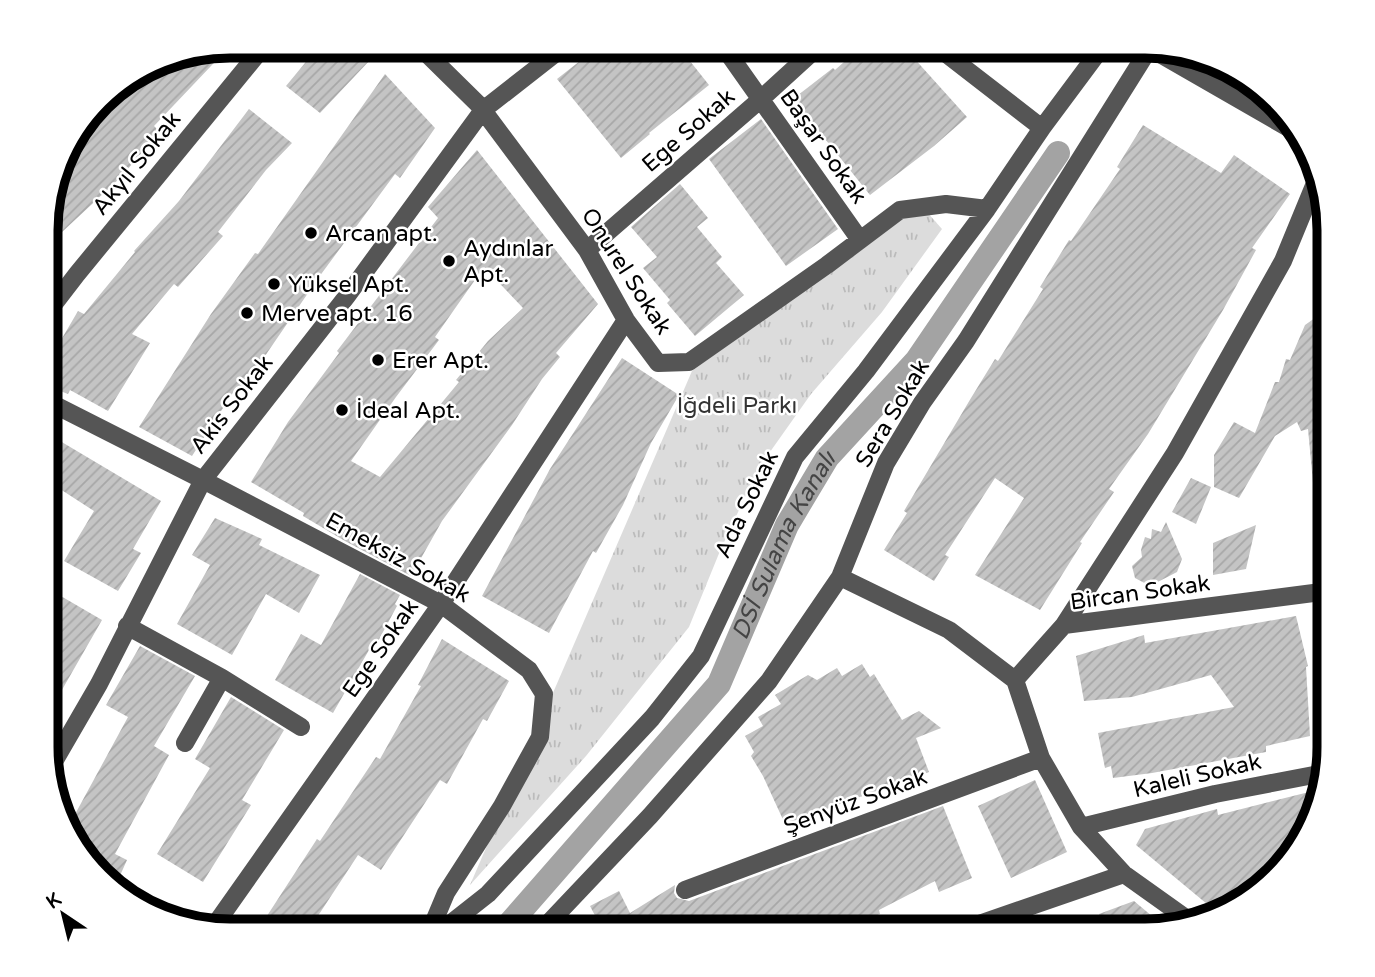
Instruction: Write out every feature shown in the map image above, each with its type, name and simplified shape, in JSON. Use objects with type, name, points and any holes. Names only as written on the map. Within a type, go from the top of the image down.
[{"type":"street","name":"Akyıl Sokak","points":[[58,299],[254,58]]},
{"type":"street","name":"Onurel Sokak","points":[[431,58],[482,110],[587,250],[625,320],[657,363],[689,362],[900,210],[946,204],[987,209]]},
{"type":"street","name":"Akis Sokak","points":[[58,755],[99,684],[203,480],[347,296],[482,110],[549,58]]},
{"type":"street","name":"Başar Sokak","points":[[732,58],[860,240]]},
{"type":"street","name":"Ege Sokak","points":[[587,250],[806,58]]},
{"type":"street","points":[[952,58],[1042,128]]},
{"type":"street","name":"Ada Sokak","points":[[456,919],[488,894],[652,718],[701,656],[794,457],[866,371],[987,209],[1094,58]]},
{"type":"street","name":"Sera Sokak","points":[[552,919],[769,681],[840,577],[886,463],[922,403],[966,341],[1142,58]]},
{"type":"street","points":[[1168,60],[1279,123]]},
{"type":"street","points":[[1064,625],[1182,441],[1283,261],[1312,190]]},
{"type":"street","name":"Ege Sokak","points":[[219,919],[441,604],[625,320]]},
{"type":"street","name":"Emeksiz Sokak","points":[[58,407],[441,604],[529,670],[544,694],[540,737],[502,806],[446,893],[435,919]]},
{"type":"street","points":[[840,577],[949,630],[1015,680],[1041,758],[1080,827],[1124,874],[1181,915]]},
{"type":"street","name":"Bircan Sokak","points":[[1015,680],[1064,625],[1317,592]]},
{"type":"street","points":[[127,626],[222,678],[301,727]]},
{"type":"street","points":[[185,743],[222,678]]},
{"type":"street","name":"Şenyüz Sokak","points":[[685,890],[1041,758]]},
{"type":"street","name":"Kaleli Sokak","points":[[1080,827],[1215,794],[1315,775]]},
{"type":"street","points":[[994,919],[1124,874]]},
{"type":"green space","name":"İğdeli Parkı","points":[[926,211],[942,229],[882,312],[811,394],[758,469],[689,627],[586,756],[470,885],[692,371],[896,220]]},
{"type":"building","points":[[219,58],[154,126],[160,132],[120,178],[58,236],[59,208],[67,175],[81,144],[101,116],[125,93],[154,76],[196,61]]},
{"type":"building","points":[[309,58],[371,59],[320,113],[286,86]]},
{"type":"building","points":[[584,58],[688,58],[709,85],[621,158],[557,79]]},
{"type":"building","points":[[848,58],[914,58],[967,117],[870,195],[793,99],[833,68],[835,70]]},
{"type":"building","points":[[385,74],[435,128],[400,178],[395,174],[319,277],[241,391],[236,388],[192,456],[139,427],[211,314],[255,253],[258,254]]},
{"type":"building","points":[[249,109],[292,143],[266,170],[218,232],[223,236],[178,287],[174,284],[132,334],[150,343],[108,411],[70,390],[68,394],[58,390],[58,345],[78,311],[84,314],[134,251],[179,201]]},
{"type":"building","points":[[761,119],[838,229],[786,266],[709,159]]},
{"type":"building","points":[[1143,125],[1221,173],[1234,155],[1290,194],[1252,248],[1256,250],[1223,310],[1148,434],[1109,489],[1114,492],[1080,542],[1082,543],[1040,610],[975,575],[1024,498],[995,478],[945,555],[949,557],[934,581],[884,550],[971,398],[995,359],[998,361],[1043,289],[1040,287],[1069,240],[1071,241],[1120,169],[1117,167]]},
{"type":"building","points":[[477,150],[598,304],[556,353],[560,357],[442,521],[411,576],[345,541],[251,482],[288,422],[339,353],[337,351],[438,218],[428,207]],"holes":[[[484,267],[523,308],[488,341],[456,380],[459,382],[380,477],[351,461],[439,340],[435,337]]]},
{"type":"building","points":[[680,184],[708,218],[697,227],[722,257],[716,263],[744,295],[695,336],[667,303],[670,300],[643,268],[657,257],[631,227]]},
{"type":"building","points":[[1317,316],[1316,515],[1308,429],[1301,431],[1297,422],[1275,436],[1239,498],[1214,487],[1214,455],[1234,422],[1255,433],[1275,382],[1279,382],[1286,359],[1290,360],[1305,325]]},
{"type":"building","points":[[622,358],[679,395],[651,443],[623,505],[596,553],[593,551],[549,633],[482,596],[550,469]]},
{"type":"building","points":[[58,440],[161,501],[133,549],[141,553],[118,591],[64,561],[94,511],[60,489],[58,493]]},
{"type":"building","points":[[1191,478],[1211,487],[1196,524],[1172,512]]},
{"type":"building","points":[[215,518],[262,539],[259,545],[320,575],[299,613],[266,594],[232,655],[177,624],[210,565],[192,555]]},
{"type":"building","points":[[1166,522],[1182,559],[1177,572],[1150,586],[1135,578],[1132,566],[1142,557],[1145,537],[1151,539],[1152,529],[1161,532]]},
{"type":"building","points":[[1256,525],[1246,569],[1213,575],[1213,543]]},
{"type":"building","points":[[360,574],[400,595],[376,645],[373,643],[333,713],[275,680],[301,634],[321,645]]},
{"type":"building","points":[[58,594],[102,620],[58,697]]},
{"type":"building","points":[[1296,616],[1308,666],[1310,736],[1266,746],[1266,752],[1113,778],[1111,766],[1105,768],[1098,733],[1234,707],[1211,675],[1132,697],[1084,701],[1076,656],[1144,635],[1145,643]]},
{"type":"building","points":[[442,639],[509,681],[487,721],[483,719],[447,784],[440,780],[381,870],[358,855],[316,919],[265,919],[317,839],[320,841],[376,757],[380,759],[421,686],[418,685]]},
{"type":"building","points":[[140,646],[195,676],[154,746],[169,755],[115,854],[127,860],[119,878],[93,852],[73,818],[128,717],[106,705]]},
{"type":"building","points":[[862,664],[870,677],[874,674],[902,720],[919,711],[941,728],[916,738],[929,772],[785,824],[751,756],[754,752],[745,736],[763,726],[758,717],[781,704],[775,695],[808,675],[817,680],[837,668],[842,676]]},
{"type":"building","points":[[231,697],[284,730],[242,800],[251,805],[203,882],[157,854],[210,768],[195,759]]},
{"type":"building","points":[[1035,780],[1067,852],[1011,878],[978,806]]},
{"type":"building","points":[[1311,792],[1304,813],[1282,852],[1250,884],[1210,906],[1136,845],[1145,829],[1217,809],[1218,815]]},
{"type":"building","points":[[943,806],[972,878],[939,892],[935,881],[879,910],[880,914],[869,919],[597,919],[590,906],[619,891],[630,913],[675,885],[674,893],[677,898],[689,901]]},
{"type":"building","points":[[1134,901],[1155,919],[1094,919],[1100,917],[1099,914]]},
{"type":"waterway","name":"DSİ Sulama Kanalı","points":[[513,919],[719,684],[787,525],[827,458],[917,360],[1058,153]]},
{"type":"place","name":"Arcan apt.","points":[[311,233]]},
{"type":"place","name":"Aydınlar Apt.","points":[[449,261]]},
{"type":"place","name":"Yüksel Apt.","points":[[274,284]]},
{"type":"place","name":"Merve apt. 16","points":[[247,313]]},
{"type":"place","name":"Erer Apt.","points":[[378,360]]},
{"type":"place","name":"İdeal Apt.","points":[[342,410]]}]
